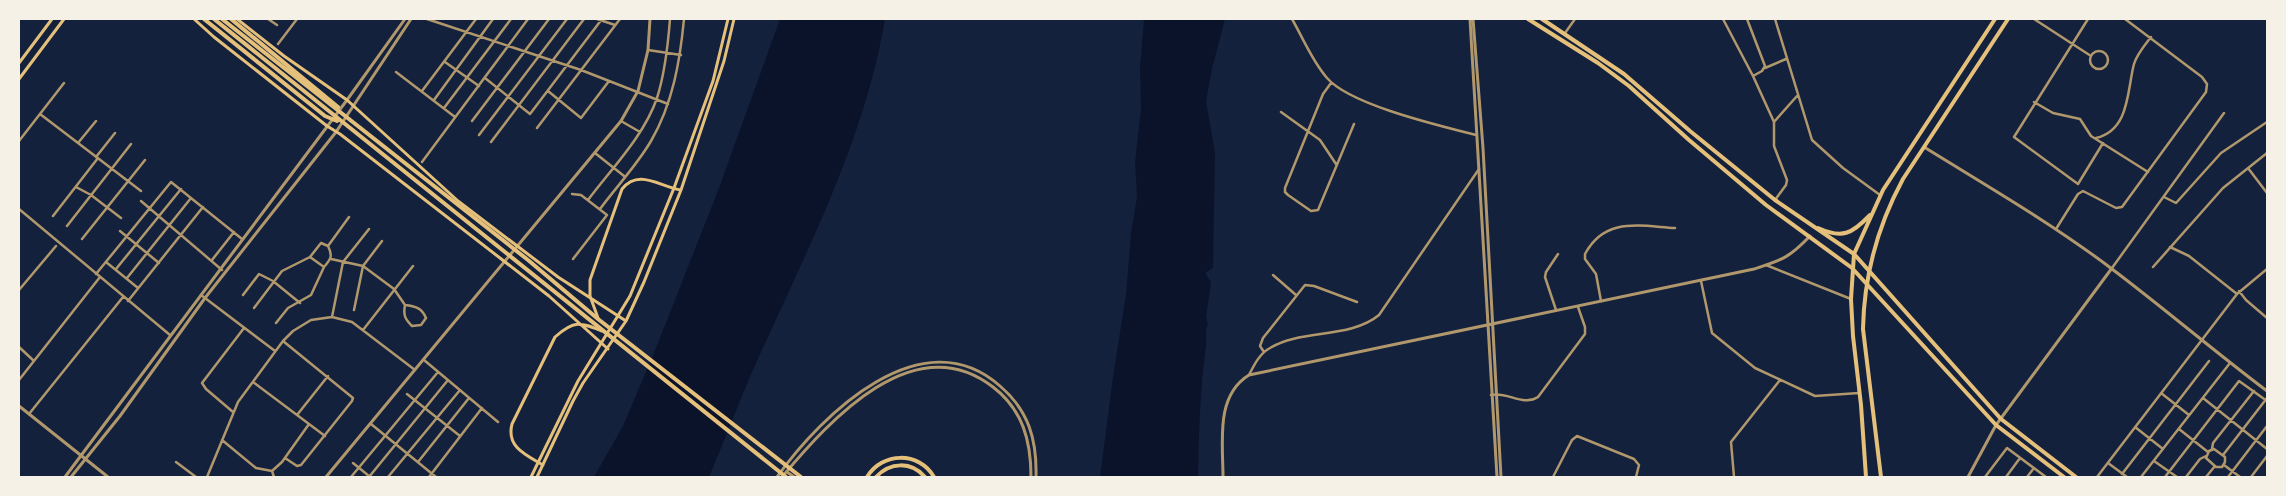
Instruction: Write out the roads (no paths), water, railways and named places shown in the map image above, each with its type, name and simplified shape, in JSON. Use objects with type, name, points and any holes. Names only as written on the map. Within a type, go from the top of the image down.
[{"type":"main road","points":[[19,63],[52,19]]},
{"type":"main road","points":[[19,79],[64,19]]},
{"type":"main road","points":[[194,19],[327,126],[549,296],[608,349]]},
{"type":"main road","points":[[204,19],[325,116],[343,124]]},
{"type":"main road","points":[[214,19],[343,124],[540,279],[784,477]]},
{"type":"main road","points":[[222,19],[528,260],[598,319],[799,476]]},
{"type":"main road","points":[[233,19],[331,99],[346,116]]},
{"type":"main road","points":[[233,19],[347,100],[458,200],[518,247],[558,277],[626,321]]},
{"type":"main road","points":[[531,477],[578,381],[603,344],[630,296],[673,189],[713,80],[728,19]]},
{"type":"main road","points":[[537,477],[583,383],[626,321],[641,288],[681,190],[724,61],[734,19]]},
{"type":"main road","points":[[1528,19],[1598,63],[1629,86],[1766,205],[1852,268],[1996,425],[2064,477]]},
{"type":"main road","points":[[1542,19],[1624,74],[1775,200],[1854,254],[2001,419],[2076,477]]},
{"type":"main road","points":[[1866,477],[1851,299],[1854,254],[1880,195],[1995,19]]},
{"type":"main road","points":[[1881,477],[1868,361],[1864,345],[1866,282],[1879,228],[1888,206],[1924,147],[2008,19]]},
{"type":"main road","points":[[598,319],[590,296],[590,280],[622,189],[628,182],[640,178],[681,190]]},
{"type":"main road","points":[[1818,228],[1832,234],[1850,232],[1873,211]]},
{"type":"main road","points":[[543,465],[528,456],[512,442],[510,437],[512,424],[556,337],[566,327],[581,323],[602,331]]},
{"type":"main road","points":[[867,477],[881,463],[906,458],[920,463],[934,477]]},
{"type":"main road","points":[[876,477],[890,466],[900,465],[915,468],[926,477]]},
{"type":"street","points":[[268,19],[277,25]]},
{"type":"street","points":[[278,44],[297,19]]},
{"type":"street","points":[[72,477],[125,408],[222,270],[405,19]]},
{"type":"street","points":[[65,477],[170,336],[336,132],[411,19]]},
{"type":"street","points":[[428,19],[481,35],[581,70],[668,104]]},
{"type":"street","points":[[422,91],[476,19]]},
{"type":"street","points":[[434,100],[494,19]]},
{"type":"street","points":[[444,108],[510,19]]},
{"type":"street","points":[[422,162],[528,19]]},
{"type":"street","points":[[472,121],[550,19]]},
{"type":"street","points":[[479,135],[567,19]]},
{"type":"street","points":[[491,142],[584,19]]},
{"type":"street","points":[[597,19],[615,25]]},
{"type":"street","points":[[484,78],[530,114],[601,19]]},
{"type":"street","points":[[538,128],[620,19]]},
{"type":"street","points":[[326,477],[621,122],[638,91],[648,50],[650,19]]},
{"type":"street","points":[[588,200],[640,132],[656,99],[667,53],[670,19]]},
{"type":"street","points":[[600,209],[650,143],[668,104],[680,55],[684,19]]},
{"type":"street","points":[[1292,19],[1320,68],[1331,83],[1350,95],[1414,119],[1478,136]]},
{"type":"street","points":[[1471,19],[1497,477]]},
{"type":"street","points":[[1471,19],[1483,148],[1489,326]]},
{"type":"street","points":[[1565,33],[1575,19]]},
{"type":"street","points":[[1723,19],[1753,76],[1774,122],[1774,146],[1787,180],[1786,185],[1775,200]]},
{"type":"street","points":[[1746,19],[1764,68]]},
{"type":"street","points":[[1775,19],[1812,140],[1844,168],[1880,195]]},
{"type":"street","points":[[2034,19],[2091,56]]},
{"type":"street","points":[[2081,192],[2078,184],[2014,136],[2088,19]]},
{"type":"street","points":[[2081,192],[2086,192],[2120,209],[2204,96],[2207,84],[2202,77],[2125,19]]},
{"type":"street","points":[[2095,138],[2107,134],[2123,115],[2127,104],[2134,64],[2151,37]]},
{"type":"street","points":[[648,50],[680,55]]},
{"type":"street","points":[[2096,52],[2102,52],[2107,58],[2107,64],[2103,68],[2094,68],[2090,64],[2091,56],[2096,52]]},
{"type":"street","points":[[1753,76],[1764,68],[1787,59]]},
{"type":"street","points":[[445,61],[479,86]]},
{"type":"street","points":[[396,72],[455,117]]},
{"type":"street","points":[[548,91],[581,118],[609,81]]},
{"type":"street","points":[[19,141],[64,83]]},
{"type":"street","points":[[1331,83],[1323,94],[1285,192],[1311,211],[1316,212],[1335,173],[1336,164],[1354,124]]},
{"type":"street","points":[[1774,122],[1797,96]]},
{"type":"street","points":[[2034,102],[2053,113],[2080,120],[2089,134],[2148,172]]},
{"type":"street","points":[[1281,112],[1320,140],[1336,164]]},
{"type":"street","points":[[40,114],[141,192]]},
{"type":"street","points":[[1968,477],[1996,425],[2224,114]]},
{"type":"street","points":[[78,143],[96,121]]},
{"type":"street","points":[[621,122],[640,132]]},
{"type":"street","points":[[2164,196],[2176,203],[2221,153],[2267,122]]},
{"type":"street","points":[[53,216],[116,133]]},
{"type":"street","points":[[2078,184],[2103,143]]},
{"type":"street","points":[[67,226],[131,144]]},
{"type":"street","points":[[1924,147],[2112,268],[2201,341],[2267,391]]},
{"type":"street","points":[[595,153],[624,176]]},
{"type":"street","points":[[2153,267],[2223,188],[2267,153]]},
{"type":"street","points":[[82,240],[145,160]]},
{"type":"street","points":[[1249,375],[1264,352],[1270,347],[1362,325],[1379,314],[1480,168]]},
{"type":"street","points":[[2248,168],[2267,193]]},
{"type":"street","points":[[96,274],[171,182],[244,240]]},
{"type":"street","points":[[76,187],[121,218]]},
{"type":"street","points":[[116,269],[181,189]]},
{"type":"street","points":[[2055,230],[2081,192]]},
{"type":"street","points":[[572,194],[581,195],[607,215],[573,260]]},
{"type":"street","points":[[127,278],[191,197]]},
{"type":"street","points":[[141,201],[222,270]]},
{"type":"street","points":[[128,301],[203,207]]},
{"type":"street","points":[[19,208],[170,336]]},
{"type":"street","points":[[328,246],[349,217]]},
{"type":"street","points":[[1601,302],[1596,274],[1585,260],[1585,254],[1600,235],[1622,225],[1675,228]]},
{"type":"street","points":[[332,317],[343,262],[369,229]]},
{"type":"street","points":[[120,231],[159,263]]},
{"type":"street","points":[[212,260],[234,232]]},
{"type":"street","points":[[1222,477],[1223,419],[1226,406],[1230,392],[1241,380],[1249,375],[1701,282],[1766,265],[1785,258],[1793,253],[1810,236]]},
{"type":"street","points":[[354,310],[363,266],[382,241]]},
{"type":"street","points":[[254,308],[282,271],[310,257],[321,243],[328,246],[331,252],[331,259],[324,268],[311,295],[300,303],[288,308],[276,323]]},
{"type":"street","points":[[19,290],[56,246]]},
{"type":"street","points":[[2170,246],[2190,256],[2238,292],[2267,318]]},
{"type":"street","points":[[1557,312],[1545,277],[1558,254]]},
{"type":"street","points":[[310,257],[324,268]]},
{"type":"street","points":[[331,259],[363,266],[394,289],[398,298],[405,305],[415,306],[423,312],[426,318],[421,325],[412,326],[407,321],[403,313],[405,305]]},
{"type":"street","points":[[106,262],[138,288]]},
{"type":"street","points":[[1766,265],[1851,299]]},
{"type":"street","points":[[363,330],[414,266]]},
{"type":"street","points":[[2097,477],[2238,292],[2267,269]]},
{"type":"street","points":[[243,295],[259,274],[273,281],[300,303]]},
{"type":"street","points":[[1273,275],[1296,295]]},
{"type":"street","points":[[19,380],[100,277]]},
{"type":"street","points":[[1701,282],[1712,333],[1755,368],[1822,397],[1860,393]]},
{"type":"street","points":[[1264,352],[1260,346],[1263,338],[1302,287],[1310,285],[1357,302]]},
{"type":"street","points":[[29,414],[123,297]]},
{"type":"street","points":[[203,297],[275,351]]},
{"type":"street","points":[[1493,394],[1522,401],[1534,400],[1538,397],[1585,334],[1585,327],[1578,307]]},
{"type":"street","points":[[207,477],[233,412],[283,341],[293,331],[311,320],[332,317],[352,322],[415,370]]},
{"type":"street","points":[[233,412],[206,389],[202,383],[244,328]]},
{"type":"street","points":[[283,341],[353,398],[301,465],[297,466],[285,458]]},
{"type":"street","points":[[19,346],[34,361]]},
{"type":"street","points":[[424,360],[498,422]]},
{"type":"street","points":[[2122,474],[2209,361]]},
{"type":"street","points":[[777,477],[823,424],[882,378],[912,365],[940,362],[959,364],[981,372],[1014,400],[1033,434],[1036,450],[1036,477]]},
{"type":"street","points":[[2142,477],[2230,363]]},
{"type":"street","points":[[784,477],[825,428],[872,391],[903,373],[917,369],[944,367],[971,374],[987,382],[1009,402],[1026,431],[1030,447],[1032,477]]},
{"type":"street","points":[[351,477],[438,372]]},
{"type":"street","points":[[297,415],[328,376]]},
{"type":"street","points":[[353,463],[369,477],[448,380]]},
{"type":"street","points":[[1734,477],[1731,442],[1780,380]]},
{"type":"street","points":[[253,382],[325,436]]},
{"type":"street","points":[[2165,477],[2239,382],[2267,400],[2223,456]]},
{"type":"street","points":[[388,477],[460,390]]},
{"type":"street","points":[[2186,477],[2202,457],[2206,456],[2212,449],[2213,443],[2254,391]]},
{"type":"street","points":[[2161,393],[2189,416]]},
{"type":"street","points":[[407,394],[460,436]]},
{"type":"street","points":[[1493,394],[1501,477]]},
{"type":"street","points":[[418,462],[470,398]]},
{"type":"street","points":[[2203,398],[2267,449]]},
{"type":"street","points":[[19,406],[108,477]]},
{"type":"street","points":[[429,477],[482,408]]},
{"type":"street","points":[[272,471],[285,458],[309,424]]},
{"type":"street","points":[[371,424],[436,477]]},
{"type":"street","points":[[2228,477],[2267,426]]},
{"type":"street","points":[[2135,427],[2163,449]]},
{"type":"street","points":[[2179,429],[2208,452]]},
{"type":"street","points":[[1554,477],[1572,440],[1576,436],[1634,460],[1639,465],[1636,477]]},
{"type":"street","points":[[222,440],[256,468],[272,471]]},
{"type":"street","points":[[1985,477],[2006,449],[2046,477]]},
{"type":"street","points":[[2206,456],[2219,468],[2224,465],[2226,459],[2212,449]]},
{"type":"street","points":[[2251,477],[2267,456]]},
{"type":"street","points":[[2006,477],[2020,458]]},
{"type":"street","points":[[2154,461],[2176,477]]},
{"type":"street","points":[[176,462],[196,477]]},
{"type":"street","points":[[2108,463],[2127,477]]},
{"type":"street","points":[[2224,465],[2240,477]]},
{"type":"street","points":[[2206,477],[2215,466]]},
{"type":"street","points":[[783,468],[787,472],[799,476]]},
{"type":"street","points":[[2027,477],[2034,468]]},
{"type":"street","points":[[272,471],[274,477]]},
{"type":"water","points":[[780,19],[885,19],[863,111],[830,200],[752,372],[709,477],[594,477],[623,426],[656,348],[719,188]]},
{"type":"water","points":[[1144,19],[1225,19],[1206,101],[1215,153],[1213,268],[1205,273],[1211,282],[1206,317],[1208,324],[1201,395],[1198,477],[1100,477],[1126,294],[1131,233],[1137,197],[1135,162],[1141,109],[1140,67]]}]
